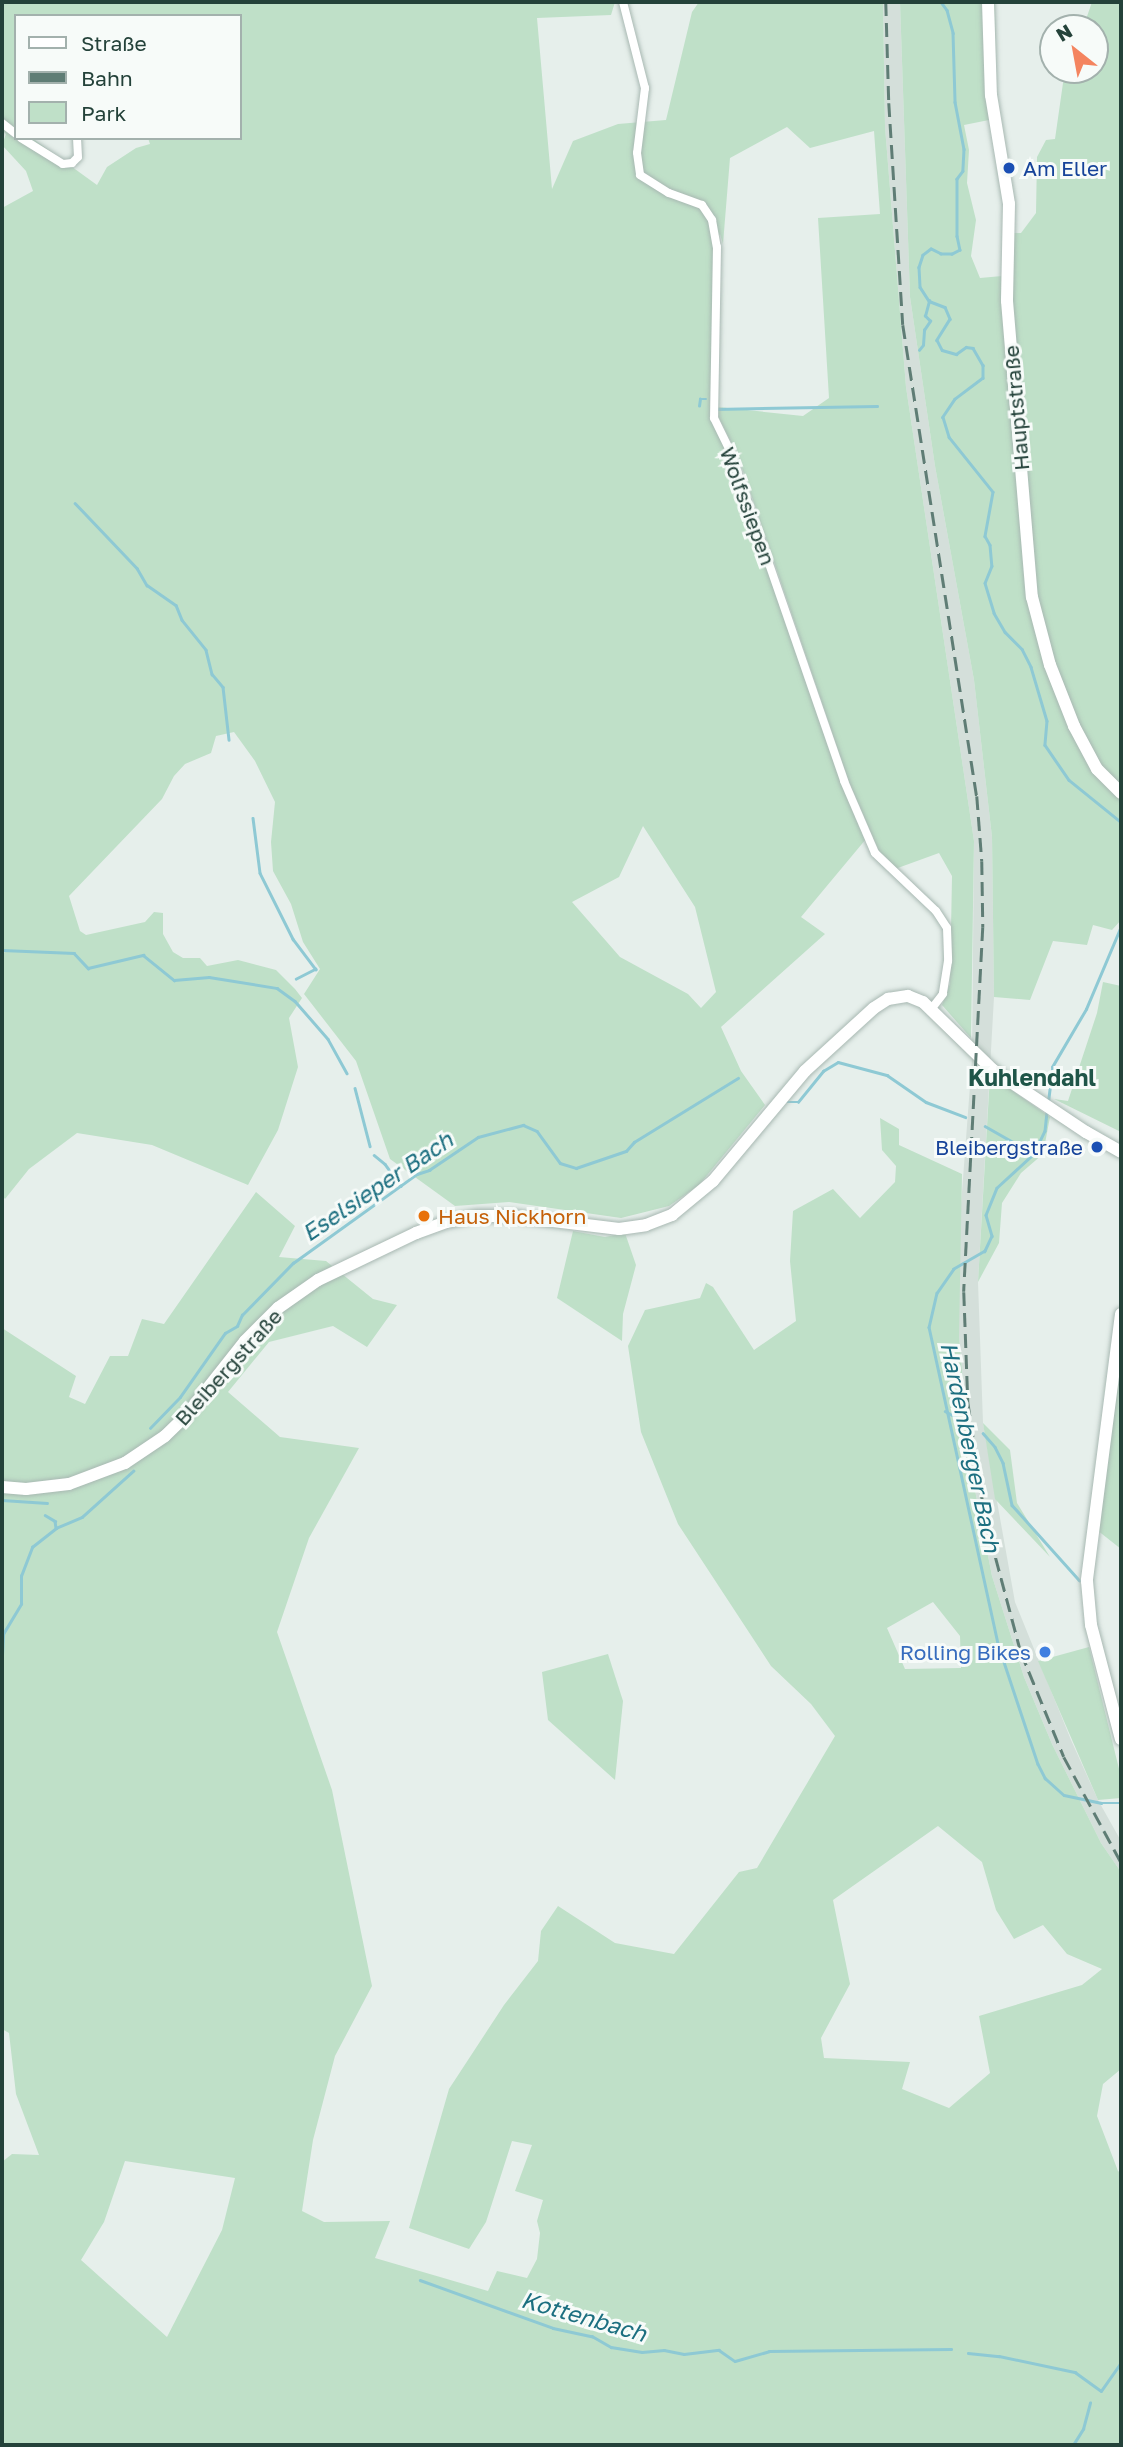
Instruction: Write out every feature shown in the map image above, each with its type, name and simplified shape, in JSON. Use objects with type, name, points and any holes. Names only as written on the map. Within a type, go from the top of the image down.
[{"type":"street","name":"Wolfssiepen","points":[[623,2],[645,88],[637,153],[640,175],[669,193],[702,205],[712,220],[717,247],[714,418],[730,451],[844,781],[875,853],[936,911],[947,928],[948,961],[943,994],[932,1008]]},
{"type":"street","name":"Hauptstraße","points":[[988,2],[991,95],[1009,204],[1007,301],[1032,597],[1050,665],[1074,726],[1097,769],[1121,793]]},
{"type":"street","points":[[25,140],[63,163],[72,163],[78,157],[77,140]]},
{"type":"street","name":"Bleibergstraße","points":[[2,1487],[26,1489],[69,1484],[125,1463],[158,1441],[185,1418],[245,1341],[289,1300],[318,1280],[424,1230],[446,1222],[486,1216],[619,1229],[646,1225],[672,1215],[713,1181],[792,1085],[874,1007],[888,999],[903,996],[917,999],[932,1008],[983,1061],[1026,1094],[1121,1152]]},
{"type":"street","name":"Bleibergstraße","points":[[1066,1118],[1121,1142]]},
{"type":"street","points":[[1121,1314],[1087,1581],[1091,1625],[1121,1740]]},
{"type":"shaded area","points":[[883,2],[900,2],[910,297],[935,466],[974,680],[992,837],[994,997],[978,1282],[983,1423],[1015,1602],[1071,1740],[1098,1800],[1121,1841],[1121,1872],[1101,1843],[1052,1744],[1024,1677],[992,1576],[971,1470],[959,1336],[958,1245],[972,1059],[974,841],[906,387],[885,127]]},
{"type":"green space","points":[[2,2],[615,2],[611,15],[537,18],[552,189],[573,141],[618,124],[666,120],[692,12],[699,2],[883,2],[885,127],[906,387],[974,841],[971,1038],[942,1005],[950,984],[952,876],[939,853],[895,869],[879,851],[849,782],[738,456],[719,418],[718,407],[803,416],[829,398],[818,218],[880,214],[874,131],[810,148],[787,127],[730,158],[723,244],[720,234],[713,244],[710,415],[728,453],[866,839],[801,917],[825,934],[721,1027],[741,1071],[765,1105],[699,1185],[669,1206],[621,1218],[509,1202],[455,1206],[390,1159],[356,1061],[304,994],[320,969],[303,942],[291,904],[273,871],[271,842],[275,802],[255,761],[234,732],[216,736],[211,753],[185,764],[174,776],[162,799],[69,896],[80,931],[86,935],[145,922],[154,912],[163,913],[163,934],[173,952],[183,958],[200,958],[207,966],[238,960],[276,970],[295,989],[302,998],[289,1018],[298,1067],[278,1130],[248,1185],[152,1145],[77,1133],[29,1169],[5,1199],[2,1195],[2,958],[5,951],[2,949],[2,208],[33,191],[26,171],[2,145],[6,134],[2,130]],"holes":[[[643,826],[695,907],[716,992],[701,1008],[688,994],[620,957],[572,902],[619,877]]]},
{"type":"green space","points":[[900,2],[995,2],[996,93],[999,118],[964,125],[969,150],[967,183],[976,220],[971,256],[980,278],[1002,276],[1007,233],[1021,233],[1036,213],[1037,157],[1046,140],[1055,139],[1063,84],[1109,84],[1109,14],[1088,14],[1092,2],[1121,2],[1121,920],[1112,930],[1093,925],[1087,945],[1053,941],[1030,1000],[994,997],[992,837],[974,680],[935,466],[910,297]]},
{"type":"green space","points":[[1103,982],[1121,986],[1121,1132],[1054,1099],[1068,1101],[1097,1013]]},
{"type":"green space","points":[[990,1075],[1050,1117],[1043,1154],[1021,1173],[1002,1203],[999,1243],[978,1282]]},
{"type":"green space","points":[[880,1118],[899,1129],[899,1145],[962,1174],[959,1336],[971,1470],[992,1576],[1024,1677],[1052,1744],[1101,1843],[1121,1872],[1121,2069],[1103,2084],[1097,2116],[1121,2173],[1121,2445],[2,2445],[2,2162],[12,2154],[39,2155],[16,2094],[9,2033],[2,2029],[2,1328],[76,1376],[69,1397],[85,1404],[110,1356],[128,1356],[142,1319],[164,1324],[256,1192],[295,1226],[279,1257],[326,1261],[373,1299],[397,1305],[367,1347],[333,1326],[269,1342],[228,1392],[280,1437],[359,1448],[309,1538],[277,1632],[332,1790],[372,1986],[335,2056],[313,2140],[302,2211],[324,2222],[390,2221],[375,2258],[488,2291],[497,2271],[527,2278],[537,2259],[540,2233],[537,2221],[543,2200],[515,2191],[532,2145],[512,2141],[486,2222],[469,2249],[409,2228],[449,2089],[504,2005],[538,1961],[541,1931],[558,1906],[615,1943],[674,1954],[739,1872],[757,1868],[835,1736],[811,1704],[771,1666],[678,1524],[641,1432],[628,1346],[645,1310],[700,1298],[706,1283],[713,1287],[754,1350],[796,1321],[790,1261],[793,1211],[833,1189],[860,1218],[895,1182],[896,1166],[882,1150]],"holes":[[[933,1602],[960,1636],[961,1668],[905,1669],[887,1628]],[[938,1826],[982,1862],[996,1910],[1014,1939],[1043,1925],[1067,1954],[1102,1969],[1082,1985],[979,2016],[990,2073],[949,2108],[902,2089],[910,2062],[824,2058],[821,2038],[850,1984],[833,1900]],[[125,2161],[235,2178],[222,2230],[167,2337],[81,2260],[104,2222]]]},
{"type":"green space","points":[[573,1231],[605,1237],[625,1233],[636,1265],[623,1314],[622,1341],[557,1298]]},
{"type":"green space","points":[[1121,1345],[1121,1549],[1097,1530]]},
{"type":"green space","points":[[983,1423],[1010,1450],[1017,1503],[1050,1557],[995,1499]]},
{"type":"green space","points":[[1089,1647],[1121,1777],[1121,1798],[1098,1800],[1038,1661]]},
{"type":"green space","points":[[608,1654],[623,1701],[615,1780],[548,1720],[542,1672]]},
{"type":"waterway","name":"Hardenberger Bach","points":[[941,2],[947,10],[953,33],[955,102],[964,149],[963,171],[957,179],[957,236],[960,250],[952,254],[941,254],[931,249],[923,255],[919,267],[920,287],[929,301],[945,307],[950,319],[937,340],[942,350],[956,354],[966,347],[973,348],[983,365],[983,378],[955,399],[943,417],[949,437],[993,492],[985,536],[990,545],[992,566],[985,583],[994,613],[1005,632],[1022,649],[1031,667],[1047,721],[1045,745],[1069,780],[1121,822]]},
{"type":"waterway","points":[[919,350],[923,345],[924,330],[930,321],[925,316],[929,301]]},
{"type":"waterway","points":[[699,406],[700,399],[706,399]]},
{"type":"waterway","points":[[716,409],[877,406]]},
{"type":"waterway","points":[[75,503],[137,568],[147,585],[176,605],[182,620],[206,650],[212,674],[223,687],[229,740]]},
{"type":"waterway","points":[[253,818],[260,873],[293,939],[316,969],[296,979]]},
{"type":"waterway","name":"Hardenberger Bach","points":[[1048,1102],[1052,1067],[1086,1009],[1121,926]]},
{"type":"waterway","points":[[2,950],[74,953],[88,968],[143,955],[174,980],[209,977],[277,988],[295,1001],[328,1039],[347,1073]]},
{"type":"waterway","name":"Eselsieper Bach","points":[[786,1102],[798,1102],[823,1071],[838,1062],[887,1075],[926,1102],[965,1117]]},
{"type":"waterway","name":"Eselsieper Bach","points":[[150,1428],[180,1397],[225,1333],[237,1326],[242,1315],[293,1263],[417,1174],[429,1170],[478,1137],[523,1125],[537,1131],[560,1163],[576,1168],[626,1151],[634,1142],[738,1078]]},
{"type":"waterway","points":[[355,1088],[370,1146]]},
{"type":"waterway","name":"Hardenberger Bach","points":[[1047,1112],[1045,1131],[1034,1154],[997,1188],[986,1215],[992,1236],[985,1251],[954,1269],[937,1293],[929,1327],[999,1647],[1038,1764],[1045,1778],[1064,1795],[1101,1803],[1121,1803]]},
{"type":"waterway","name":"Eselsieper Bach","points":[[985,1126],[1034,1154]]},
{"type":"waterway","points":[[374,1155],[385,1164],[401,1186]]},
{"type":"waterway","points":[[945,1411],[963,1421]]},
{"type":"waterway","points":[[983,1433],[995,1447],[1003,1463],[1012,1505],[1079,1580]]},
{"type":"waterway","name":"Eselsieper Bach","points":[[2,1655],[3,1634],[21,1604],[21,1576],[32,1547],[56,1528],[82,1517],[133,1471]]},
{"type":"waterway","points":[[2,1500],[47,1503]]},
{"type":"waterway","points":[[45,1515],[55,1521],[56,1528]]},
{"type":"waterway","name":"Kottenbach","points":[[420,2280],[553,2328],[592,2336],[611,2347],[642,2352],[664,2350],[684,2354],[719,2350],[735,2361],[769,2351],[951,2349]]},
{"type":"waterway","name":"Kottenbach","points":[[968,2353],[999,2356],[1075,2372],[1101,2391],[1121,2362]]},
{"type":"waterway","points":[[1073,2445],[1083,2429],[1090,2403]]},
{"type":"railway","points":[[886,2],[889,103],[903,325],[977,796],[982,861],[983,927],[964,1292],[968,1402],[985,1517],[1021,1652],[1064,1757],[1121,1862]]},
{"type":"place","name":"Am Eller","points":[[1009,168]]},
{"type":"place","name":"Bleibergstraße","points":[[1097,1147]]},
{"type":"place","name":"Haus Nickhorn","points":[[424,1216]]},
{"type":"place","name":"Rolling Bikes","points":[[1045,1652]]},
{"type":"district","name":"Kuhlendahl","points":[[1032,1077]]}]
